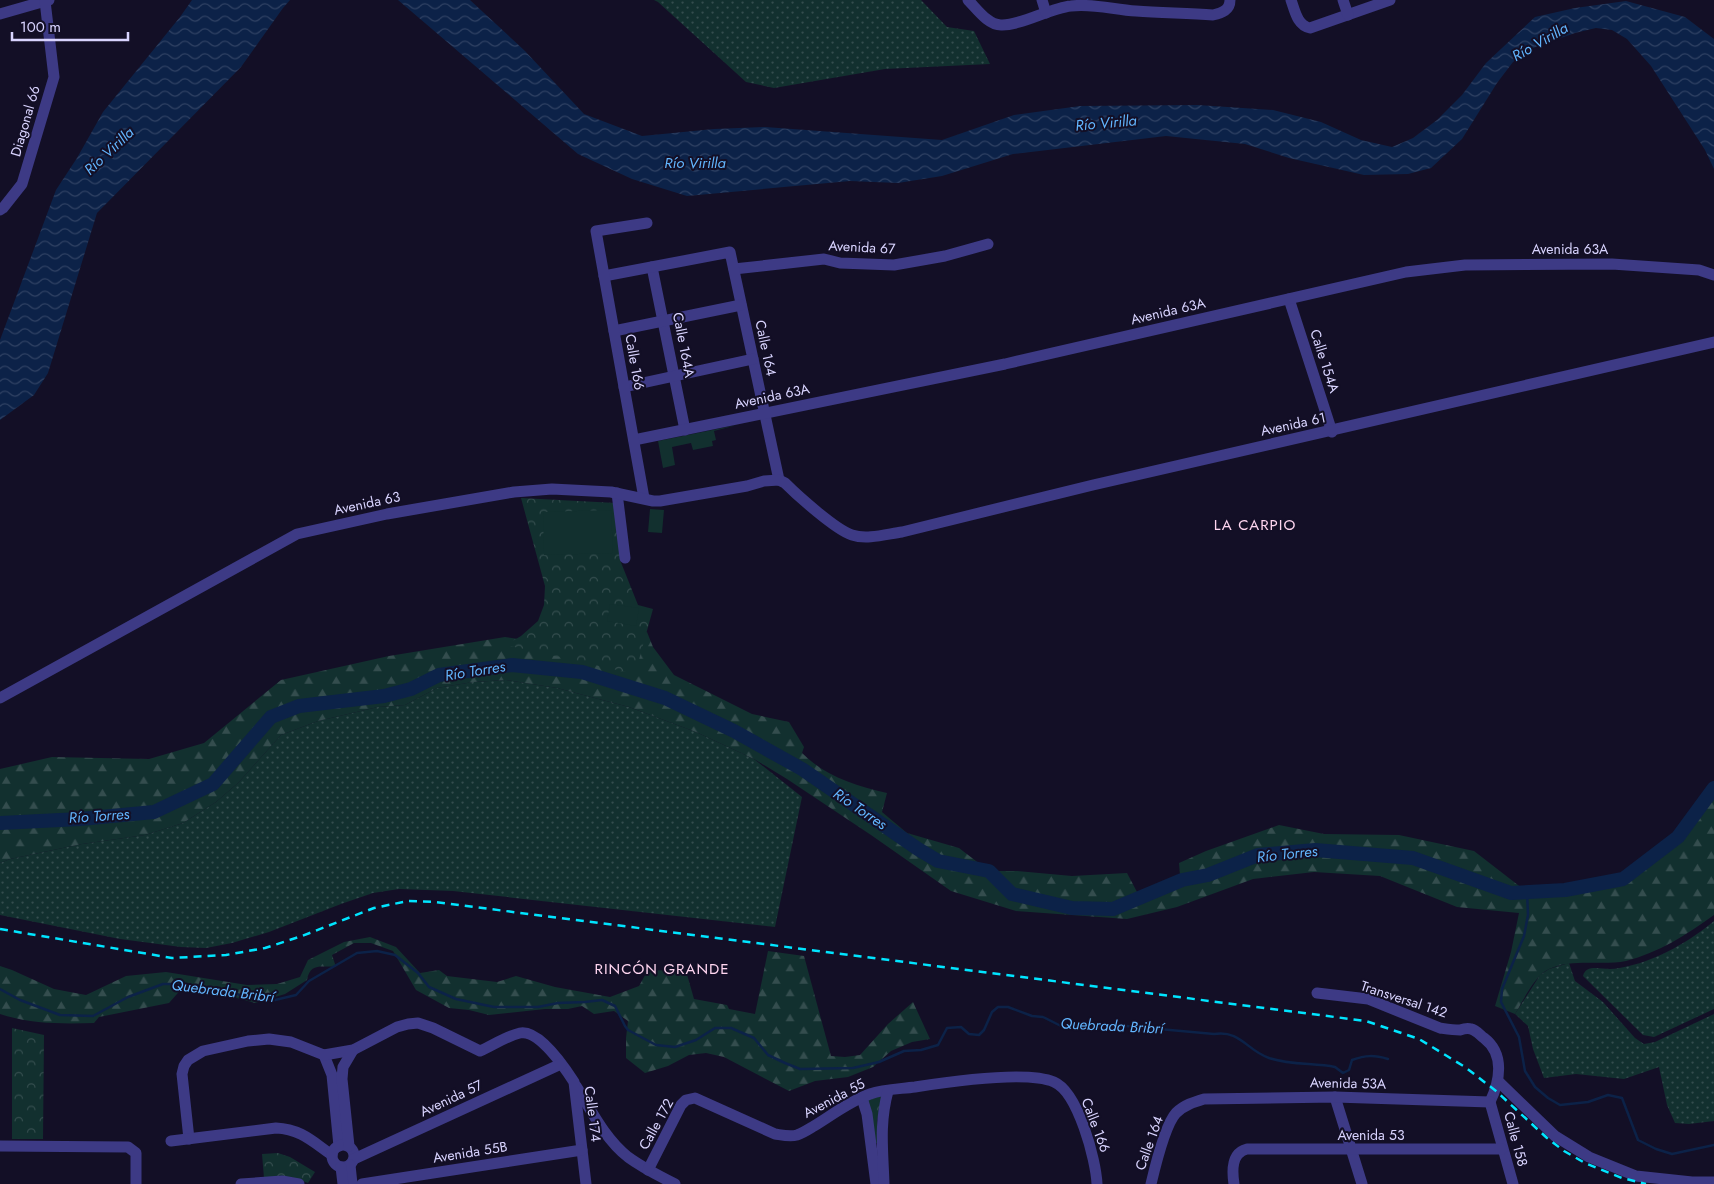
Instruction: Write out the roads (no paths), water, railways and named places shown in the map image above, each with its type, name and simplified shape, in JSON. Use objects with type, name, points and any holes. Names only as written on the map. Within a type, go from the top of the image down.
[{"type":"street","points":[[968,0],[993,24],[1001,25],[1011,24],[1072,6],[1105,4],[1213,15],[1222,13],[1229,4]]},
{"type":"street","points":[[978,0],[983,15]]},
{"type":"street","points":[[1042,0],[1046,13]]},
{"type":"street","points":[[1166,0],[1171,12]]},
{"type":"street","points":[[1291,0],[1298,21],[1306,27],[1316,26],[1390,0]]},
{"type":"street","points":[[1343,0],[1348,15]]},
{"type":"street","points":[[0,14],[47,1]]},
{"type":"street","name":"Diagonal 66","points":[[0,210],[4,208],[22,184],[54,77],[47,1]]},
{"type":"street","name":"Calle 166","points":[[644,498],[596,231],[647,224]]},
{"type":"street","name":"Avenida 67","points":[[734,269],[824,259],[840,263],[894,265],[946,256],[988,244]]},
{"type":"street","name":"Calle 164","points":[[652,267],[730,252],[779,480]]},
{"type":"street","name":"Avenida 63A","points":[[634,440],[764,414],[830,398],[1005,364],[1406,272],[1465,265],[1620,264],[1699,270],[1714,275]]},
{"type":"street","points":[[604,276],[652,267]]},
{"type":"street","name":"Calle 164A","points":[[652,267],[685,430]]},
{"type":"street","name":"Calle 154A","points":[[1289,299],[1332,432]]},
{"type":"street","points":[[614,331],[741,305]]},
{"type":"street","name":"Avenida 61","points":[[779,480],[840,529],[852,535],[878,536],[902,532],[1714,342]]},
{"type":"street","points":[[624,387],[753,359]]},
{"type":"street","name":"Avenida 63","points":[[0,698],[297,534],[387,514],[514,492],[552,489],[616,493],[660,501],[747,486],[764,481],[779,480]]},
{"type":"street","points":[[616,493],[624,558]]},
{"type":"street","name":"Transversal 142","points":[[1317,992],[1368,999],[1440,1028],[1452,1030],[1471,1028],[1489,1042],[1495,1050],[1499,1082]]},
{"type":"street","name":"Calle 174","points":[[353,1050],[397,1027],[418,1023],[433,1028],[480,1051],[520,1033],[531,1034],[545,1044],[574,1082],[586,1184]]},
{"type":"street","points":[[189,1139],[182,1074],[188,1060],[203,1050],[269,1039],[291,1042],[326,1059],[346,1061]]},
{"type":"street","points":[[326,1059],[353,1050]]},
{"type":"street","points":[[344,1146],[343,1068],[353,1050]]},
{"type":"street","points":[[326,1059],[332,1075],[344,1146],[354,1152],[348,1164],[343,1184]]},
{"type":"street","name":"Avenida 57","points":[[348,1164],[561,1064]]},
{"type":"street","name":"Avenida 55","points":[[695,1098],[775,1134],[785,1136],[800,1134],[869,1094],[888,1090],[957,1081],[1016,1077],[1041,1078],[1056,1082]]},
{"type":"street","points":[[574,1082],[611,1140],[628,1157],[648,1170],[676,1184]]},
{"type":"street","name":"Calle 166","points":[[1056,1082],[1066,1092],[1081,1119],[1094,1160],[1096,1184]]},
{"type":"street","points":[[1490,1102],[1499,1082],[1555,1136],[1589,1157],[1636,1176],[1692,1182],[1714,1182]]},
{"type":"street","points":[[884,1184],[881,1133],[884,1104],[888,1090]]},
{"type":"street","points":[[1335,1097],[1362,1184]]},
{"type":"street","name":"Avenida 53A","points":[[1204,1099],[1335,1097],[1490,1102]]},
{"type":"street","name":"Calle 172","points":[[648,1170],[681,1105],[686,1100],[695,1098]]},
{"type":"street","points":[[862,1098],[868,1114],[876,1184]]},
{"type":"street","name":"Calle 164","points":[[1151,1184],[1169,1125],[1176,1113],[1188,1104],[1204,1099]]},
{"type":"street","name":"Calle 158","points":[[1490,1102],[1513,1184]]},
{"type":"street","points":[[580,1133],[588,1129],[602,1127]]},
{"type":"street","points":[[171,1141],[286,1128],[304,1134],[332,1155],[334,1163],[348,1164]]},
{"type":"street","points":[[0,1146],[125,1147],[136,1153],[136,1184]]},
{"type":"street","points":[[332,1155],[333,1151],[344,1146]]},
{"type":"street","name":"Avenida 53","points":[[1234,1184],[1233,1165],[1236,1156],[1240,1151],[1247,1148],[1351,1150],[1502,1149]]},
{"type":"street","name":"Avenida 55B","points":[[362,1184],[582,1150]]},
{"type":"street","points":[[348,1164],[352,1184]]},
{"type":"street","points":[[241,1184],[282,1181],[299,1184]]},
{"type":"water","name":"Río Virilla","points":[[192,0],[290,0],[241,67],[97,213],[48,373],[34,395],[0,420],[0,340],[56,190],[103,112]]},
{"type":"water","name":"Río Virilla","points":[[398,0],[470,0],[525,51],[584,114],[642,136],[714,129],[765,127],[942,140],[1014,115],[1080,106],[1198,105],[1273,110],[1321,122],[1361,140],[1392,147],[1413,138],[1437,120],[1462,95],[1486,63],[1535,17],[1575,8],[1626,1],[1685,17],[1714,39],[1714,169],[1705,150],[1651,66],[1627,39],[1612,30],[1596,28],[1575,33],[1533,48],[1513,62],[1497,83],[1462,139],[1431,168],[1408,174],[1364,175],[1289,158],[1245,144],[1166,136],[1013,154],[942,176],[898,183],[850,181],[687,196],[632,179],[578,154]]},
{"type":"waterway","name":"Río Torres","points":[[0,823],[80,819],[154,812],[213,784],[271,717],[299,706],[384,696],[411,689],[439,675],[512,665],[582,672],[665,698],[734,731],[802,769],[938,861],[989,871],[1012,894],[1072,908],[1113,909],[1182,880],[1208,875],[1258,855],[1315,850],[1413,858],[1511,893],[1565,890],[1623,879],[1678,837],[1714,788]]},
{"type":"waterway","points":[[1527,892],[1528,915],[1524,936],[1502,989],[1501,1002],[1519,1037],[1525,1071],[1535,1087],[1560,1105],[1588,1102],[1608,1095],[1622,1098],[1638,1140],[1656,1149],[1672,1154],[1714,1145]]},
{"type":"waterway","name":"Quebrada Bribrí","points":[[0,989],[20,1000],[60,1015],[93,1016],[128,997],[163,984],[181,984],[226,991],[254,999],[275,1000],[296,995],[309,981],[357,953],[377,951],[395,955],[418,973],[429,987],[456,999],[494,1007],[538,1007],[558,1003],[602,1000],[615,1006],[628,1030],[656,1045],[675,1047],[696,1040],[715,1028],[731,1028],[754,1038],[768,1055],[800,1069],[853,1068],[879,1062],[904,1051],[921,1050],[938,1045],[947,1028],[961,1027],[969,1034],[979,1035],[984,1030],[992,1012],[998,1007],[1008,1007],[1032,1016],[1043,1017],[1061,1026],[1126,1026],[1231,1035],[1261,1055],[1269,1058],[1285,1062],[1335,1067],[1343,1073],[1349,1070],[1352,1060],[1357,1058],[1370,1056],[1388,1059]]},
{"type":"railway","points":[[0,929],[172,958],[226,955],[265,948],[374,908],[408,901],[435,902],[1366,1021],[1419,1039],[1465,1067],[1496,1091],[1564,1151],[1585,1163],[1622,1178],[1646,1184]]},
{"type":"district","name":"LA CARPIO","points":[[1255,525]]},
{"type":"district","name":"RINCÓN GRANDE","points":[[662,969]]}]
